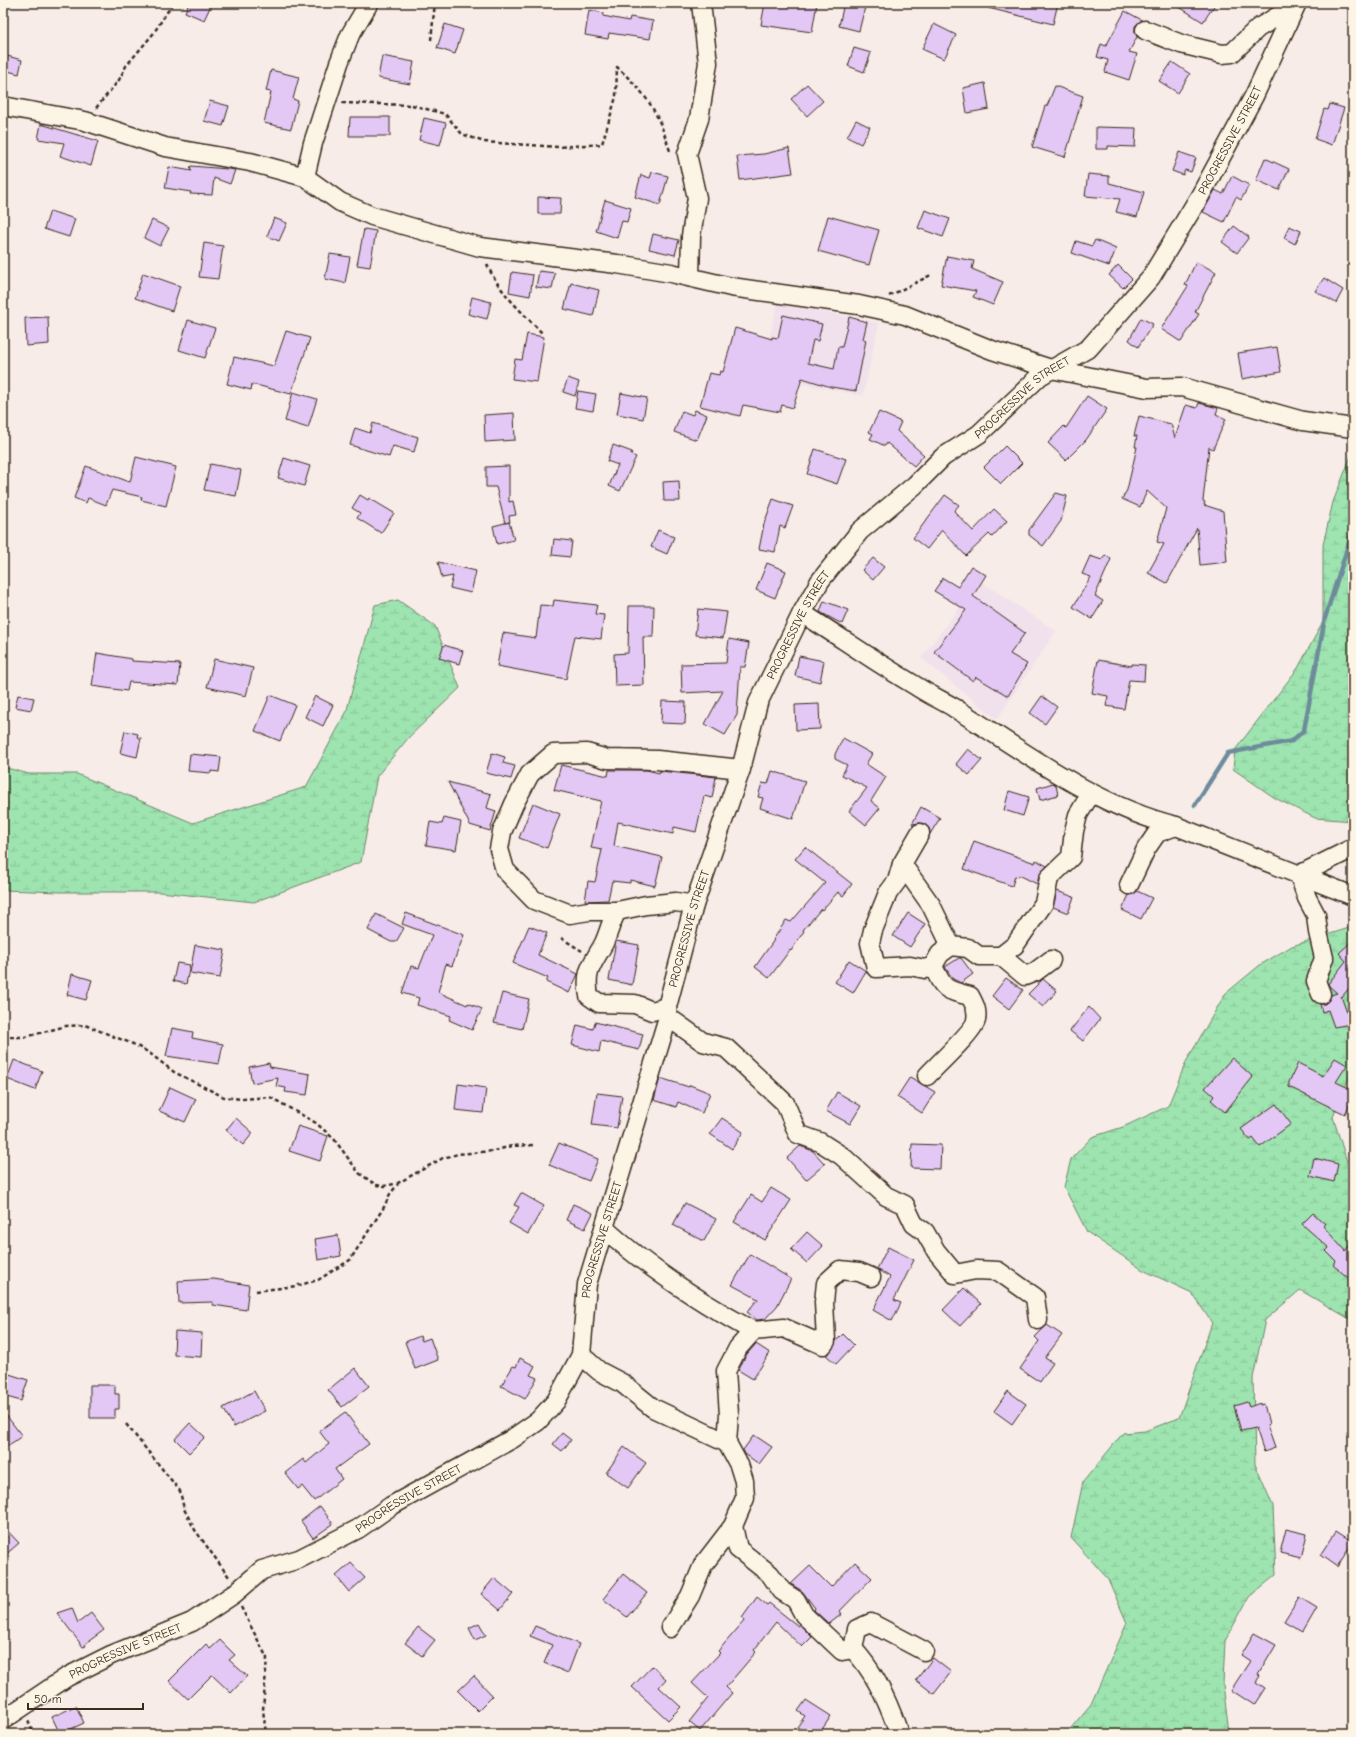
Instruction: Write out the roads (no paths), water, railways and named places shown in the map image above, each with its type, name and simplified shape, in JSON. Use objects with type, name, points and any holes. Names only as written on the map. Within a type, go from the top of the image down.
[{"type":"street","points":[[304,177],[326,103],[350,35],[369,3]]},
{"type":"street","points":[[690,277],[691,236],[697,198],[687,154],[699,119],[708,63],[701,3]]},
{"type":"street","points":[[1145,30],[1181,44],[1222,54],[1232,53],[1258,28],[1296,5]]},
{"type":"street","name":"PROGRESSIVE STREET","points":[[3,1720],[67,1677],[112,1655],[192,1622],[237,1592],[262,1570],[299,1559],[358,1529],[397,1503],[512,1439],[538,1421],[556,1401],[581,1355],[587,1284],[668,1012],[694,905],[741,769],[758,703],[802,613],[820,581],[860,531],[915,485],[943,457],[980,434],[1040,376],[1089,348],[1151,277],[1200,196],[1254,96],[1296,5]]},
{"type":"street","points":[[3,106],[85,121],[165,146],[250,162],[304,177],[340,202],[372,216],[480,247],[574,258],[671,273],[731,287],[876,308],[905,315],[992,350],[1052,369],[1147,388],[1182,387],[1303,420],[1353,428]]},
{"type":"street","points":[[802,613],[916,686],[952,706],[1041,765],[1091,793],[1152,820],[1176,826],[1353,896]]},
{"type":"street","points":[[694,905],[676,902],[646,905],[617,911],[589,911],[570,914],[534,900],[505,870],[499,850],[502,832],[514,804],[530,774],[553,754],[587,753],[607,759],[657,760],[741,769]]},
{"type":"street","points":[[920,833],[902,864],[897,881],[888,893],[870,943],[876,968],[910,966],[925,970],[933,966],[940,954],[951,946],[968,948],[979,956],[1001,956],[1015,945],[1030,926],[1044,903],[1049,878],[1071,857],[1074,830],[1078,815],[1091,793]]},
{"type":"street","points":[[1129,885],[1146,849],[1157,833],[1176,826]]},
{"type":"street","points":[[1300,875],[1353,848]]},
{"type":"street","points":[[902,864],[931,906],[951,946]]},
{"type":"street","points":[[1300,875],[1307,898],[1316,915],[1324,958],[1316,981],[1321,994]]},
{"type":"street","points":[[617,911],[610,922],[604,943],[588,970],[586,983],[589,996],[599,1003],[635,1004],[652,1011],[668,1012],[704,1042],[726,1048],[785,1103],[798,1134],[820,1142],[842,1156],[886,1196],[905,1205],[914,1224],[925,1232],[936,1251],[955,1274],[976,1270],[998,1271],[1035,1297],[1038,1320]]},
{"type":"street","points":[[1001,956],[1025,976],[1035,972],[1051,960]]},
{"type":"street","points":[[927,1076],[954,1050],[976,1021],[976,1008],[970,996],[949,991],[940,982],[933,966]]},
{"type":"street","points":[[604,1228],[634,1255],[712,1308],[753,1331],[784,1328],[798,1336],[823,1345],[826,1341],[824,1302],[826,1283],[840,1270],[859,1272],[871,1277]]},
{"type":"street","points":[[727,1443],[729,1414],[726,1372],[738,1348],[753,1331]]},
{"type":"street","points":[[581,1355],[599,1371],[622,1383],[653,1408],[727,1443],[740,1465],[744,1482],[745,1498],[733,1526],[703,1565],[690,1596],[670,1628]]},
{"type":"street","points":[[733,1526],[738,1549],[770,1574],[782,1591],[796,1600],[804,1615],[842,1651],[853,1649]]},
{"type":"street","points":[[853,1649],[857,1629],[871,1623],[924,1651]]},
{"type":"street","points":[[853,1649],[866,1663],[874,1676],[889,1704],[897,1728]]},
{"type":"waterway","points":[[1195,805],[1228,753],[1292,741],[1304,730],[1325,618],[1353,530]]}]
